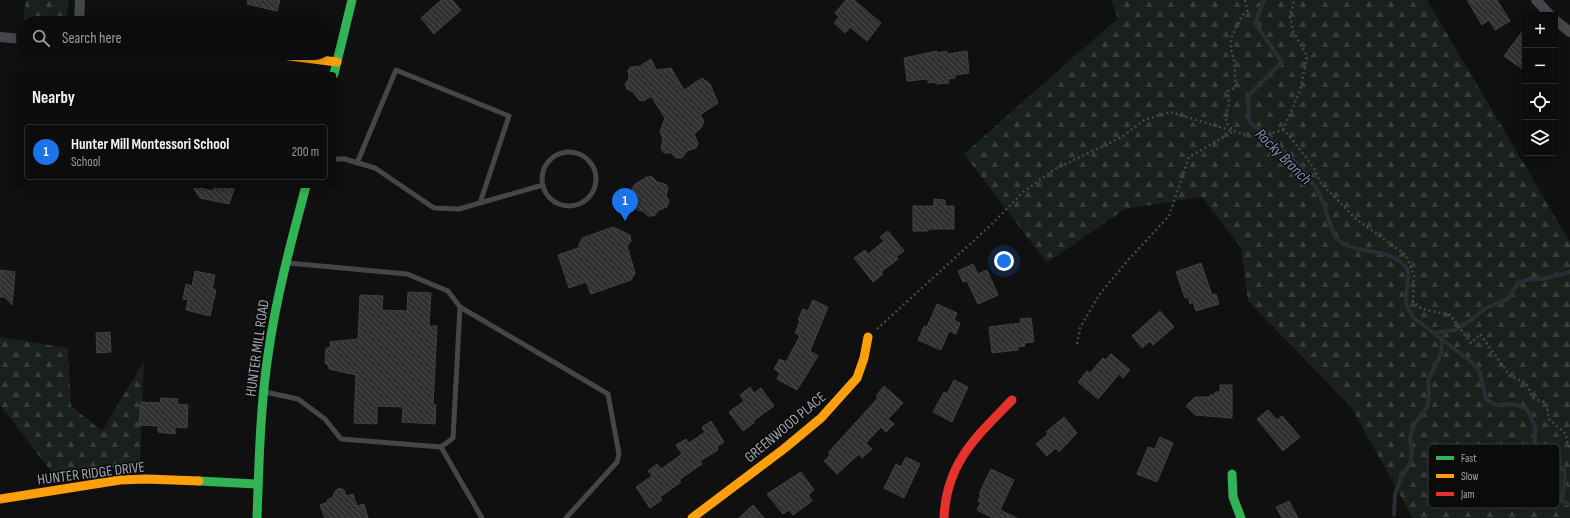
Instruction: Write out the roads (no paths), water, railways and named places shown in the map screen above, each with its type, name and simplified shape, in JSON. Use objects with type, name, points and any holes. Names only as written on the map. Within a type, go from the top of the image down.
[{"type":"street","points":[[79,16],[80,0]]},
{"type":"street","points":[[334,72],[352,0]]},
{"type":"street","points":[[1536,0],[1547,12]]},
{"type":"street","points":[[1558,22],[1570,32]]},
{"type":"street","points":[[0,37],[16,38]]},
{"type":"street","points":[[321,60],[337,62]]},
{"type":"street","name":"HUNTER MILL ROAD","points":[[257,518],[264,392],[277,305],[305,188]]},
{"type":"street","name":"GREENWOOD PLACE","points":[[692,518],[757,470],[824,416],[856,380],[867,349],[868,337]]},
{"type":"street","points":[[944,518],[946,484],[952,469],[982,432],[1012,400]]},
{"type":"street","points":[[1232,474],[1231,490],[1234,504],[1241,518]]},
{"type":"street","name":"HUNTER RIDGE DRIVE","points":[[0,499],[120,480],[140,479],[258,484]]},
{"type":"lane","points":[[357,163],[396,70],[510,116],[480,203]]},
{"type":"lane","points":[[565,152],[574,152],[586,158],[594,168],[595,185],[592,194],[578,204],[560,204],[547,193],[543,185],[545,168],[550,160],[565,152]]},
{"type":"lane","points":[[336,159],[345,159],[375,168],[434,208],[459,209],[543,185]]},
{"type":"lane","points":[[286,263],[407,274],[448,291],[460,307],[608,394],[619,454],[617,462],[566,518]]},
{"type":"lane","points":[[264,392],[298,399],[325,419],[341,439],[440,447],[453,438],[460,307]]},
{"type":"lane","points":[[440,447],[482,518]]},
{"type":"waterway","name":"Rocky Branch","points":[[1264,0],[1255,23],[1282,62],[1248,96],[1249,121],[1305,172],[1321,197],[1332,231],[1336,238],[1343,244],[1389,256],[1398,260],[1405,266],[1408,274],[1406,302],[1414,318],[1473,363],[1480,372],[1486,399],[1495,405],[1514,404],[1527,409],[1535,426],[1535,444]]},
{"type":"waterway","points":[[1434,333],[1455,330],[1486,308],[1508,299],[1518,283],[1530,279],[1543,279],[1570,272]]},
{"type":"waterway","points":[[1394,515],[1395,494],[1401,478],[1410,464],[1412,453],[1410,438],[1414,425],[1427,407],[1429,396],[1428,381],[1441,354],[1442,339]]},
{"type":"waterway","points":[[1560,467],[1564,470],[1565,474],[1562,500],[1570,505]]},
{"type":"place","name":"Hunter Mill Montessori School","points":[[625,221]]}]
